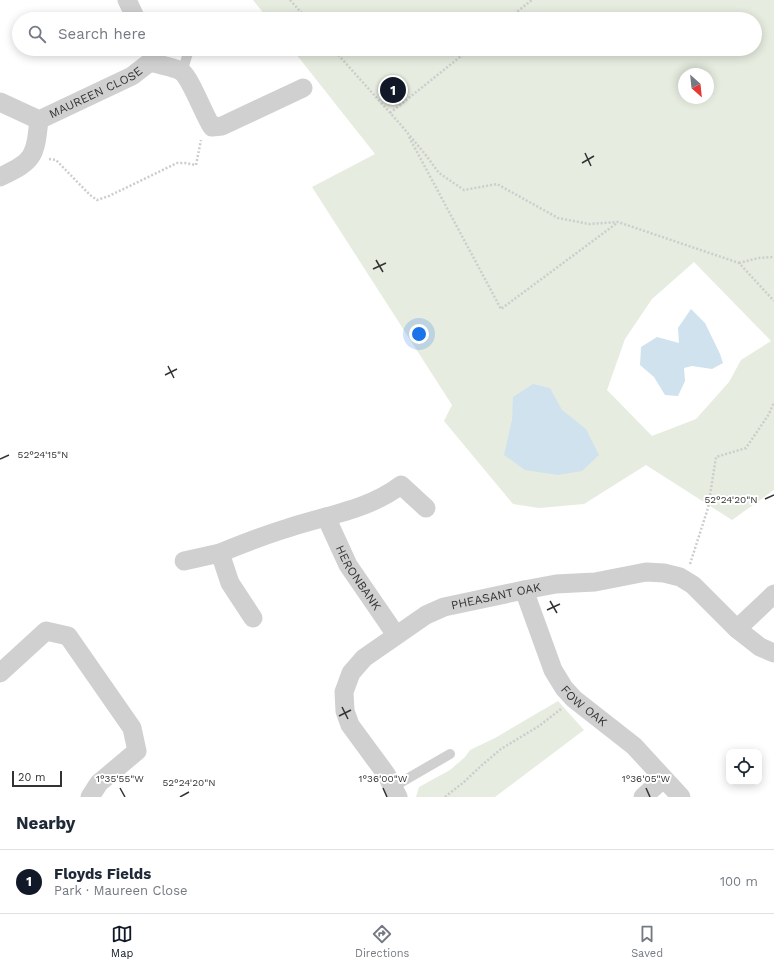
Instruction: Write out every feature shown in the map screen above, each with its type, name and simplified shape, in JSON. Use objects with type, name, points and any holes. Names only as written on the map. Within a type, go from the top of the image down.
[{"type":"street","points":[[127,0],[133,12]]},
{"type":"street","name":"MAUREEN CLOSE","points":[[39,120],[132,76],[148,56],[182,72]]},
{"type":"street","points":[[182,72],[188,79],[206,118],[212,127],[222,126],[303,88]]},
{"type":"street","name":"MAUREEN CLOSE","points":[[0,102],[39,120]]},
{"type":"street","name":"MAUREEN CLOSE","points":[[33,155],[36,146],[39,120]]},
{"type":"street","points":[[0,177],[22,166],[33,155]]},
{"type":"street","points":[[184,561],[220,553],[288,528],[372,504],[401,485],[426,508]]},
{"type":"street","name":"HERONBANK","points":[[326,517],[348,565],[396,635]]},
{"type":"street","points":[[220,553],[230,583],[253,618]]},
{"type":"street","name":"PHEASANT OAK","points":[[396,792],[386,774],[350,725],[345,711],[344,692],[351,673],[364,658],[426,615],[444,607],[556,584],[595,582],[646,572],[664,573],[680,577],[693,585],[736,630],[760,647],[774,653]]},
{"type":"street","name":"FOW OAK","points":[[524,590],[553,670],[564,688],[574,699],[634,746],[681,797]]},
{"type":"street","points":[[736,630],[774,594]]},
{"type":"street","points":[[0,673],[46,631],[68,636],[132,728],[137,751],[99,783],[90,797]]},
{"type":"street","points":[[643,797],[663,778]]},
{"type":"lane","points":[[182,72],[187,56]]},
{"type":"lane","points":[[396,792],[450,754]]},
{"type":"path","points":[[290,0],[301,12]]},
{"type":"path","points":[[517,12],[532,0]]},
{"type":"path","points":[[340,56],[406,131],[439,173],[464,190],[496,184],[558,218],[589,224],[618,222],[739,263],[774,301]]},
{"type":"path","points":[[390,113],[461,56]]},
{"type":"path","points":[[33,155],[56,160],[90,195],[97,200],[109,196],[177,163],[196,165],[206,118]]},
{"type":"path","points":[[406,131],[501,309],[618,222]]},
{"type":"path","points":[[739,263],[758,258],[774,258]]},
{"type":"path","points":[[684,580],[708,508],[716,457],[746,448],[769,414],[774,402]]},
{"type":"path","points":[[446,797],[501,749],[539,726],[574,699]]},
{"type":"shaded area","points":[[253,0],[774,0],[774,490],[732,520],[646,465],[584,504],[539,508],[513,504],[444,421],[452,405],[312,187],[375,154],[298,56],[762,56],[762,12],[262,12]],"holes":[[[694,262],[771,341],[741,360],[729,382],[696,419],[652,436],[607,390],[625,339],[652,299]]]},
{"type":"shaded area","points":[[558,701],[584,730],[495,797],[416,797],[419,787],[450,770],[465,757],[470,750],[495,738]]},
{"type":"water","points":[[691,309],[705,323],[723,363],[712,369],[692,366],[684,368],[685,381],[678,396],[665,395],[654,377],[640,365],[641,347],[657,337],[679,343],[678,328]]},
{"type":"water","points":[[533,384],[550,388],[562,410],[586,429],[599,455],[582,471],[558,475],[525,470],[504,455],[512,420],[513,397]]},
{"type":"place","name":"Floyds Fields","points":[[393,90]]}]
